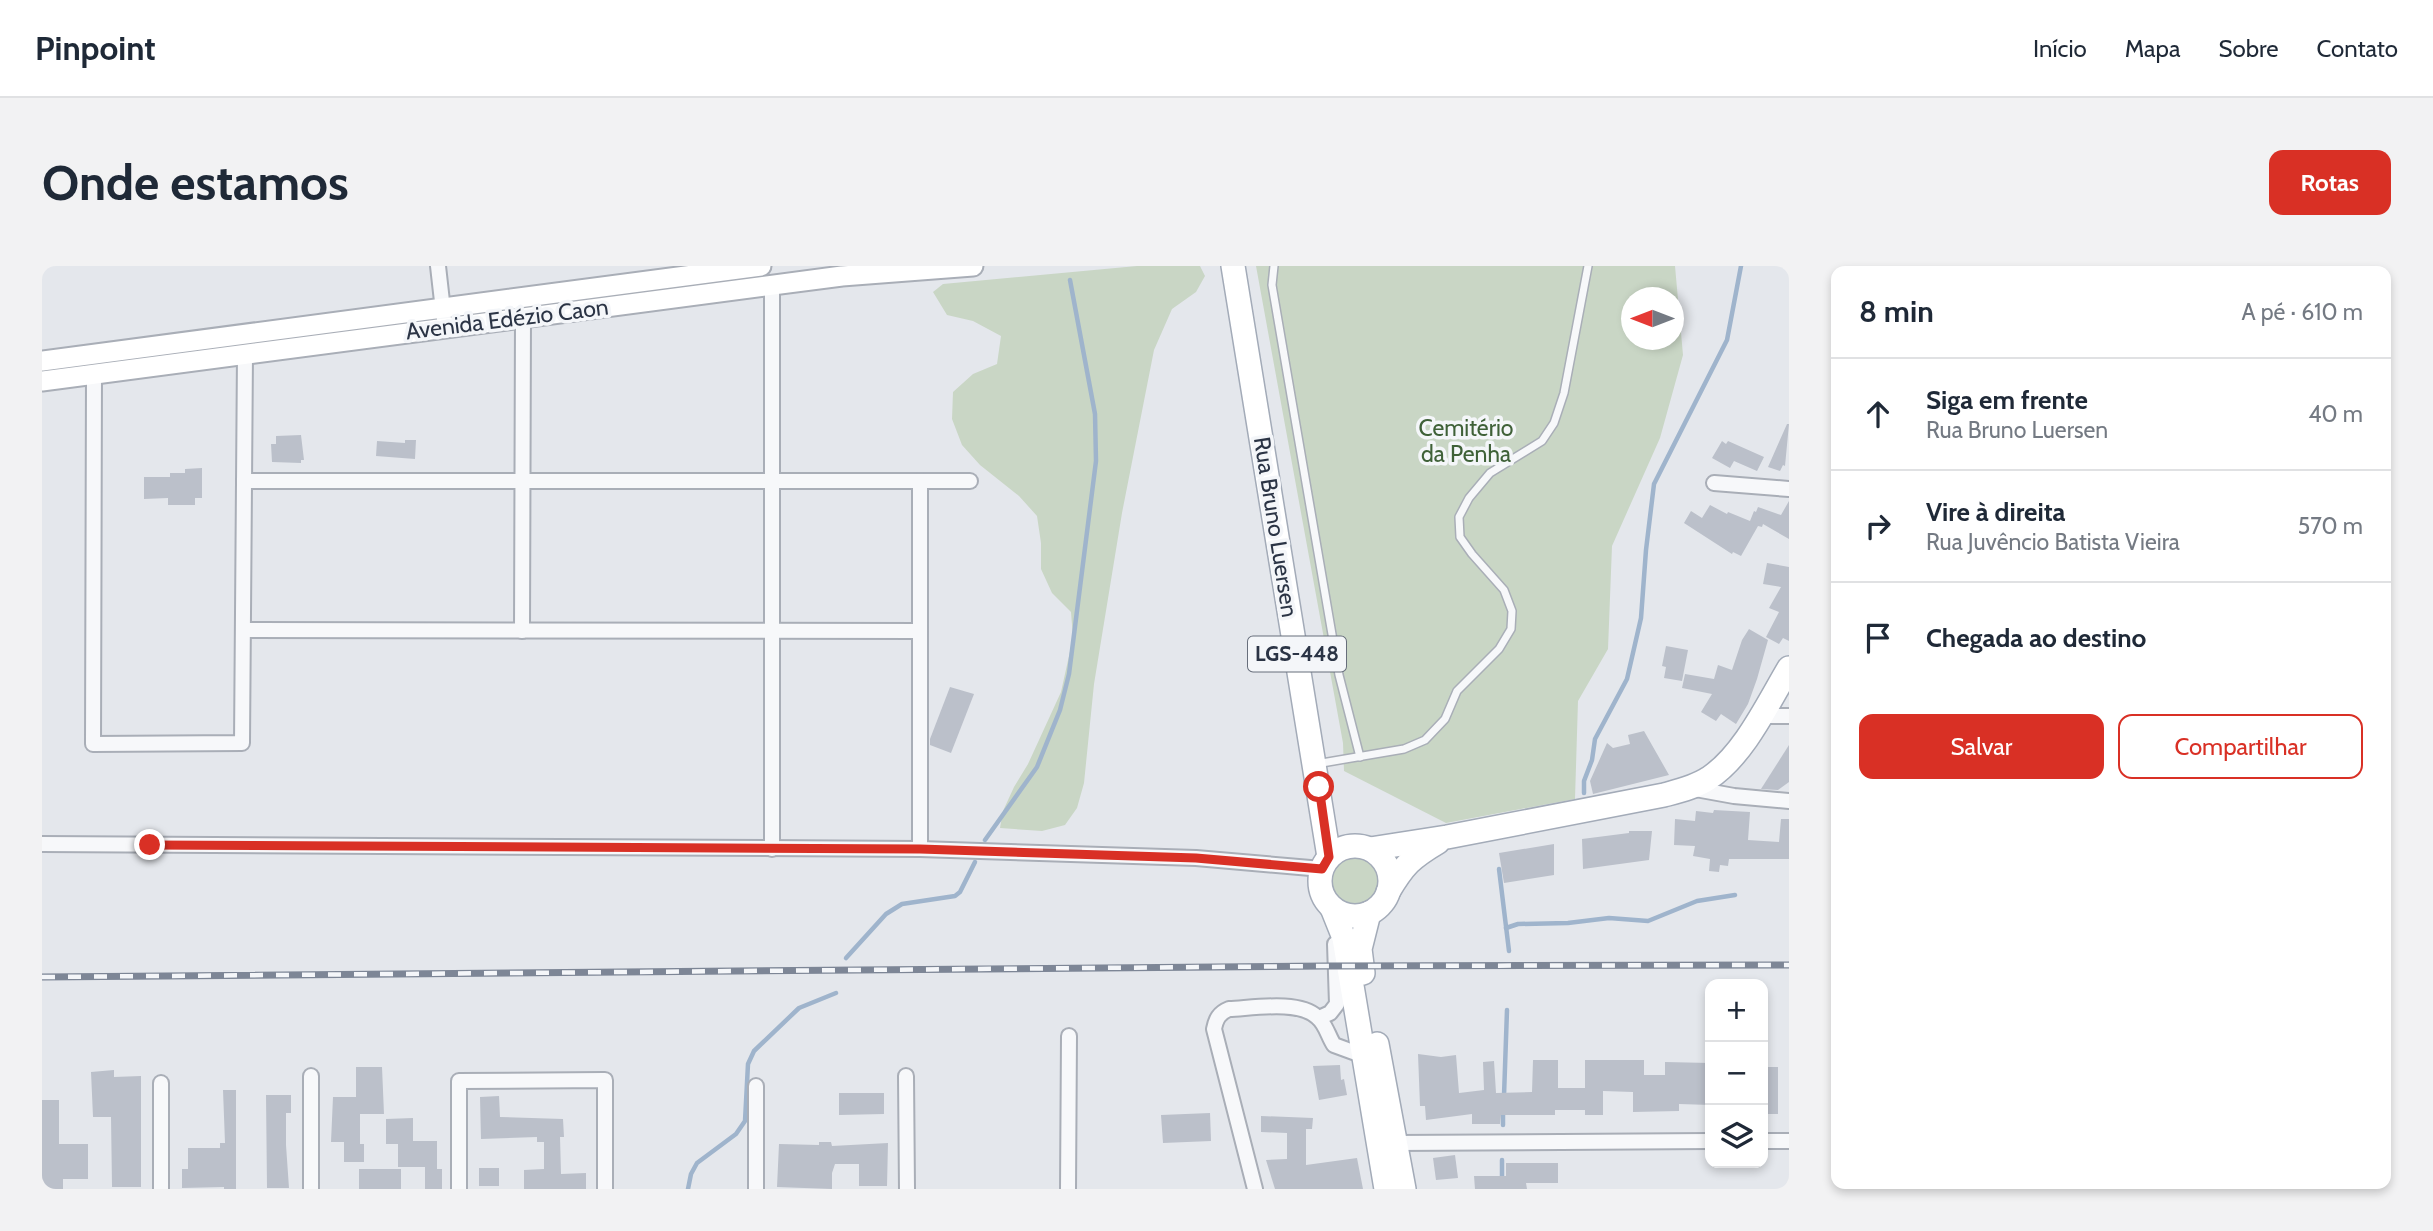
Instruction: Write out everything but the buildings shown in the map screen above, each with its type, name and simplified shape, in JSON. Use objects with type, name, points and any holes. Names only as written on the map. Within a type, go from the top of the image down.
[{"type":"main road","name":"Avenida Edézio Caon","points":[[42,381],[245,354],[761,266]]},
{"type":"main road","name":"Avenida Edézio Caon","points":[[42,361],[444,318],[523,317],[772,285],[842,271],[973,266]]},
{"type":"main road","points":[[1220,266],[1237,294]]},
{"type":"main road","name":"Rua Bruno Luersen","points":[[1233,266],[1319,787],[1326,863]]},
{"type":"main road","points":[[1386,1189],[1344,938],[1332,908],[1321,890],[1326,863],[1337,850],[1447,837],[1688,788],[1709,778],[1738,750],[1789,668]]},
{"type":"main road","name":"Rua Bruno Luersen","points":[[1319,787],[1336,818],[1363,847]]},
{"type":"main road","points":[[1332,908],[1350,916],[1369,913],[1377,908],[1402,868],[1447,837]]},
{"type":"main road","points":[[1363,847],[1384,863],[1388,872],[1388,892]]},
{"type":"main road","points":[[1369,913],[1361,938],[1360,959],[1404,1189]]},
{"type":"street","points":[[438,266],[444,318]]},
{"type":"street","points":[[772,285],[772,849]]},
{"type":"street","points":[[522,631],[523,317]]},
{"type":"street","points":[[94,374],[93,744],[242,743],[245,354]]},
{"type":"street","points":[[244,481],[970,481]]},
{"type":"street","points":[[920,481],[920,849]]},
{"type":"street","points":[[1714,483],[1789,489]]},
{"type":"street","points":[[243,630],[920,631]]},
{"type":"street","points":[[1760,716],[1789,716]]},
{"type":"street","points":[[1688,788],[1789,801]]},
{"type":"street","points":[[42,844],[920,849],[1326,863]]},
{"type":"street","points":[[1319,1018],[1330,1013],[1337,1004],[1338,974],[1332,908]]},
{"type":"street","points":[[1255,1189],[1214,1029],[1222,1012],[1230,1009],[1295,1007],[1309,1010],[1319,1018],[1334,1045],[1364,1056]]},
{"type":"street","points":[[1068,1189],[1069,1037]]},
{"type":"street","points":[[311,1076],[311,1189]]},
{"type":"street","points":[[906,1076],[907,1189]]},
{"type":"street","points":[[459,1189],[458,1081],[605,1080],[605,1189]]},
{"type":"street","points":[[161,1083],[161,1189]]},
{"type":"street","points":[[756,1086],[756,1189]]},
{"type":"street","points":[[1396,1143],[1705,1141]]},
{"type":"street","points":[[1768,1141],[1789,1141]]},
{"type":"lane","points":[[1274,266],[1272,285],[1339,675],[1360,757]]},
{"type":"lane","points":[[1315,764],[1404,749],[1425,740],[1445,719],[1457,691],[1499,649],[1511,629],[1512,611],[1504,590],[1460,537],[1459,517],[1469,498],[1490,473],[1542,441],[1554,423],[1564,393],[1588,266]]},
{"type":"green space","points":[[1137,266],[1200,266],[1205,276],[1196,292],[1172,309],[1154,350],[1122,513],[1094,684],[1084,783],[1077,808],[1065,825],[1042,831],[1000,828],[1003,811],[1061,692],[1073,638],[1071,612],[1052,593],[1041,569],[1037,516],[1019,496],[980,465],[962,445],[952,419],[953,392],[973,374],[997,364],[1001,336],[973,321],[947,315],[933,292],[943,284]]},
{"type":"green space","name":"Cemitério da Penha","points":[[1256,266],[1675,266],[1677,287],[1621,287],[1621,350],[1683,350],[1683,355],[1660,438],[1612,546],[1608,649],[1578,701],[1575,799],[1446,823],[1344,771],[1343,743]]},
{"type":"green space","points":[[1355,858],[1371,865],[1378,881],[1371,897],[1355,904],[1339,897],[1332,881],[1339,865]]},
{"type":"waterway","points":[[1584,793],[1584,781],[1592,760],[1595,739],[1627,679],[1641,618],[1654,484],[1727,340],[1741,266]]},
{"type":"waterway","points":[[985,840],[1037,767],[1060,710],[1069,674],[1096,461],[1095,414],[1070,280]]},
{"type":"waterway","points":[[846,958],[886,914],[902,904],[955,896],[960,892],[975,862]]},
{"type":"waterway","points":[[1499,869],[1509,951]]},
{"type":"waterway","points":[[1506,928],[1518,924],[1568,923],[1609,918],[1648,921],[1697,901],[1735,895]]},
{"type":"waterway","points":[[688,1189],[697,1163],[736,1134],[745,1121],[748,1064],[754,1051],[799,1008],[836,993]]},
{"type":"waterway","points":[[1504,1096],[1507,1010]]},
{"type":"waterway","points":[[1503,1112],[1503,1125]]},
{"type":"waterway","points":[[1502,1160],[1502,1189]]},
{"type":"railway","points":[[42,977],[1326,966],[1789,965]]},
{"type":"route","points":[[150,845],[920,849],[1196,858],[1322,869],[1329,857],[1319,787]]}]
